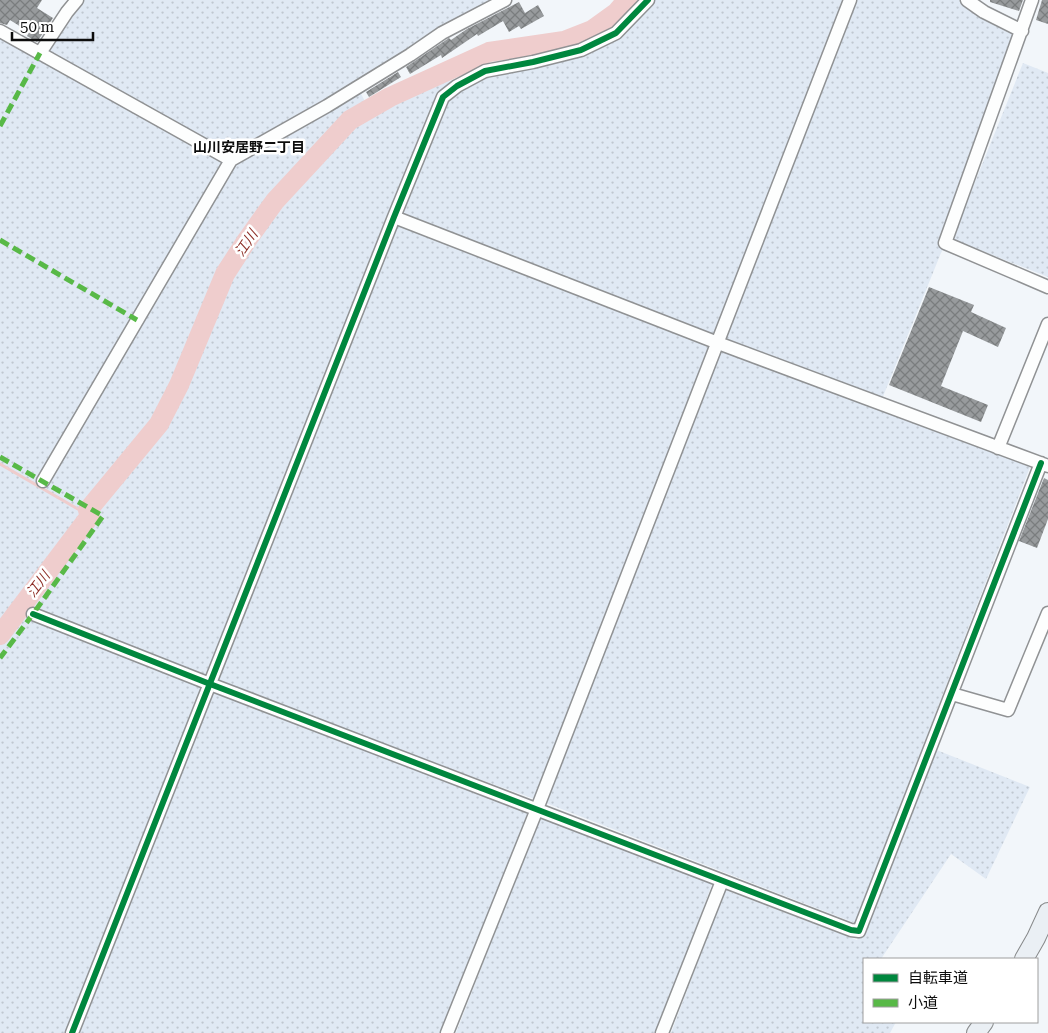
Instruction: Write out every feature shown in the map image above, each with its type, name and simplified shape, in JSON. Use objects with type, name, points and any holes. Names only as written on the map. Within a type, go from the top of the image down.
[{"type":"main road","points":[[1025,958],[1048,912]]},
{"type":"street","points":[[40,53],[77,0]]},
{"type":"street","points":[[43,481],[231,160],[327,106],[410,56],[442,33],[505,0]]},
{"type":"street","points":[[72,1033],[443,97],[457,86],[485,71],[581,50],[616,33],[648,0]]},
{"type":"street","points":[[447,1033],[537,809],[850,0]]},
{"type":"street","points":[[967,0],[984,12],[1022,31]]},
{"type":"street","points":[[1032,0],[945,244],[1048,286]]},
{"type":"street","points":[[0,31],[231,160]]},
{"type":"street","points":[[34,614],[210,684],[722,881],[851,930],[859,931],[1044,465],[718,343],[394,217]]},
{"type":"street","points":[[998,448],[1048,324]]},
{"type":"street","points":[[952,694],[1008,710],[1048,613]]},
{"type":"street","points":[[662,1033],[722,881]]},
{"type":"shaded area","points":[[77,0],[505,0],[358,88],[369,109],[390,97],[485,71],[533,62],[616,33],[648,0],[967,0],[1022,31],[945,243],[880,404],[765,362],[1030,467],[855,923],[546,803],[228,690],[528,812],[443,1033],[0,1033],[0,31],[40,53]]},
{"type":"shaded area","points":[[1023,63],[1048,73],[1048,277],[952,239]]},
{"type":"shaded area","points":[[934,749],[1030,787],[986,879],[951,854],[882,958],[863,958],[863,1023],[895,1023],[890,1033],[671,1033],[725,890],[857,940]]},
{"type":"shaded area","points":[[540,816],[712,884],[658,1033],[456,1033]]},
{"type":"building","points":[[0,0],[42,0],[37,8],[53,18],[37,42],[27,36],[29,32],[10,20],[7,25],[0,23]]},
{"type":"building","points":[[990,0],[1023,0],[1019,11],[990,2]]},
{"type":"building","points":[[1042,0],[1048,0],[1048,24],[1036,20]]},
{"type":"building","points":[[519,2],[525,13],[538,5],[544,16],[521,29],[519,26],[509,32],[503,21],[478,36],[477,34],[442,58],[441,55],[410,74],[406,67],[449,38],[451,40],[467,29]]},
{"type":"building","points":[[398,72],[401,77],[369,97],[366,92]]},
{"type":"building","points":[[929,287],[974,305],[971,312],[1006,328],[998,347],[963,331],[941,386],[988,405],[981,422],[889,385]]},
{"type":"building","points":[[1044,478],[1048,480],[1048,519],[1037,548],[1019,541]]},
{"type":"waterway","name":"江川","points":[[0,635],[90,516],[88,510],[159,424],[179,385],[225,274],[247,240],[275,201],[350,120],[390,97],[489,52],[564,41],[592,30],[617,12],[627,0]]},
{"type":"waterway","points":[[0,464],[90,516]]},
{"type":"marked path","points":[[0,126],[40,53]]},
{"type":"marked path","points":[[0,240],[137,320]]},
{"type":"marked path","points":[[0,457],[103,516],[0,658]]},
{"type":"cycle path","points":[[72,1033],[443,97],[457,86],[485,71],[581,50],[616,33],[648,0]]},
{"type":"cycle path","points":[[33,614],[210,684],[851,930],[859,931],[1041,463]]},
{"type":"district","name":"山川安居野二丁目","points":[[249,147]]}]
